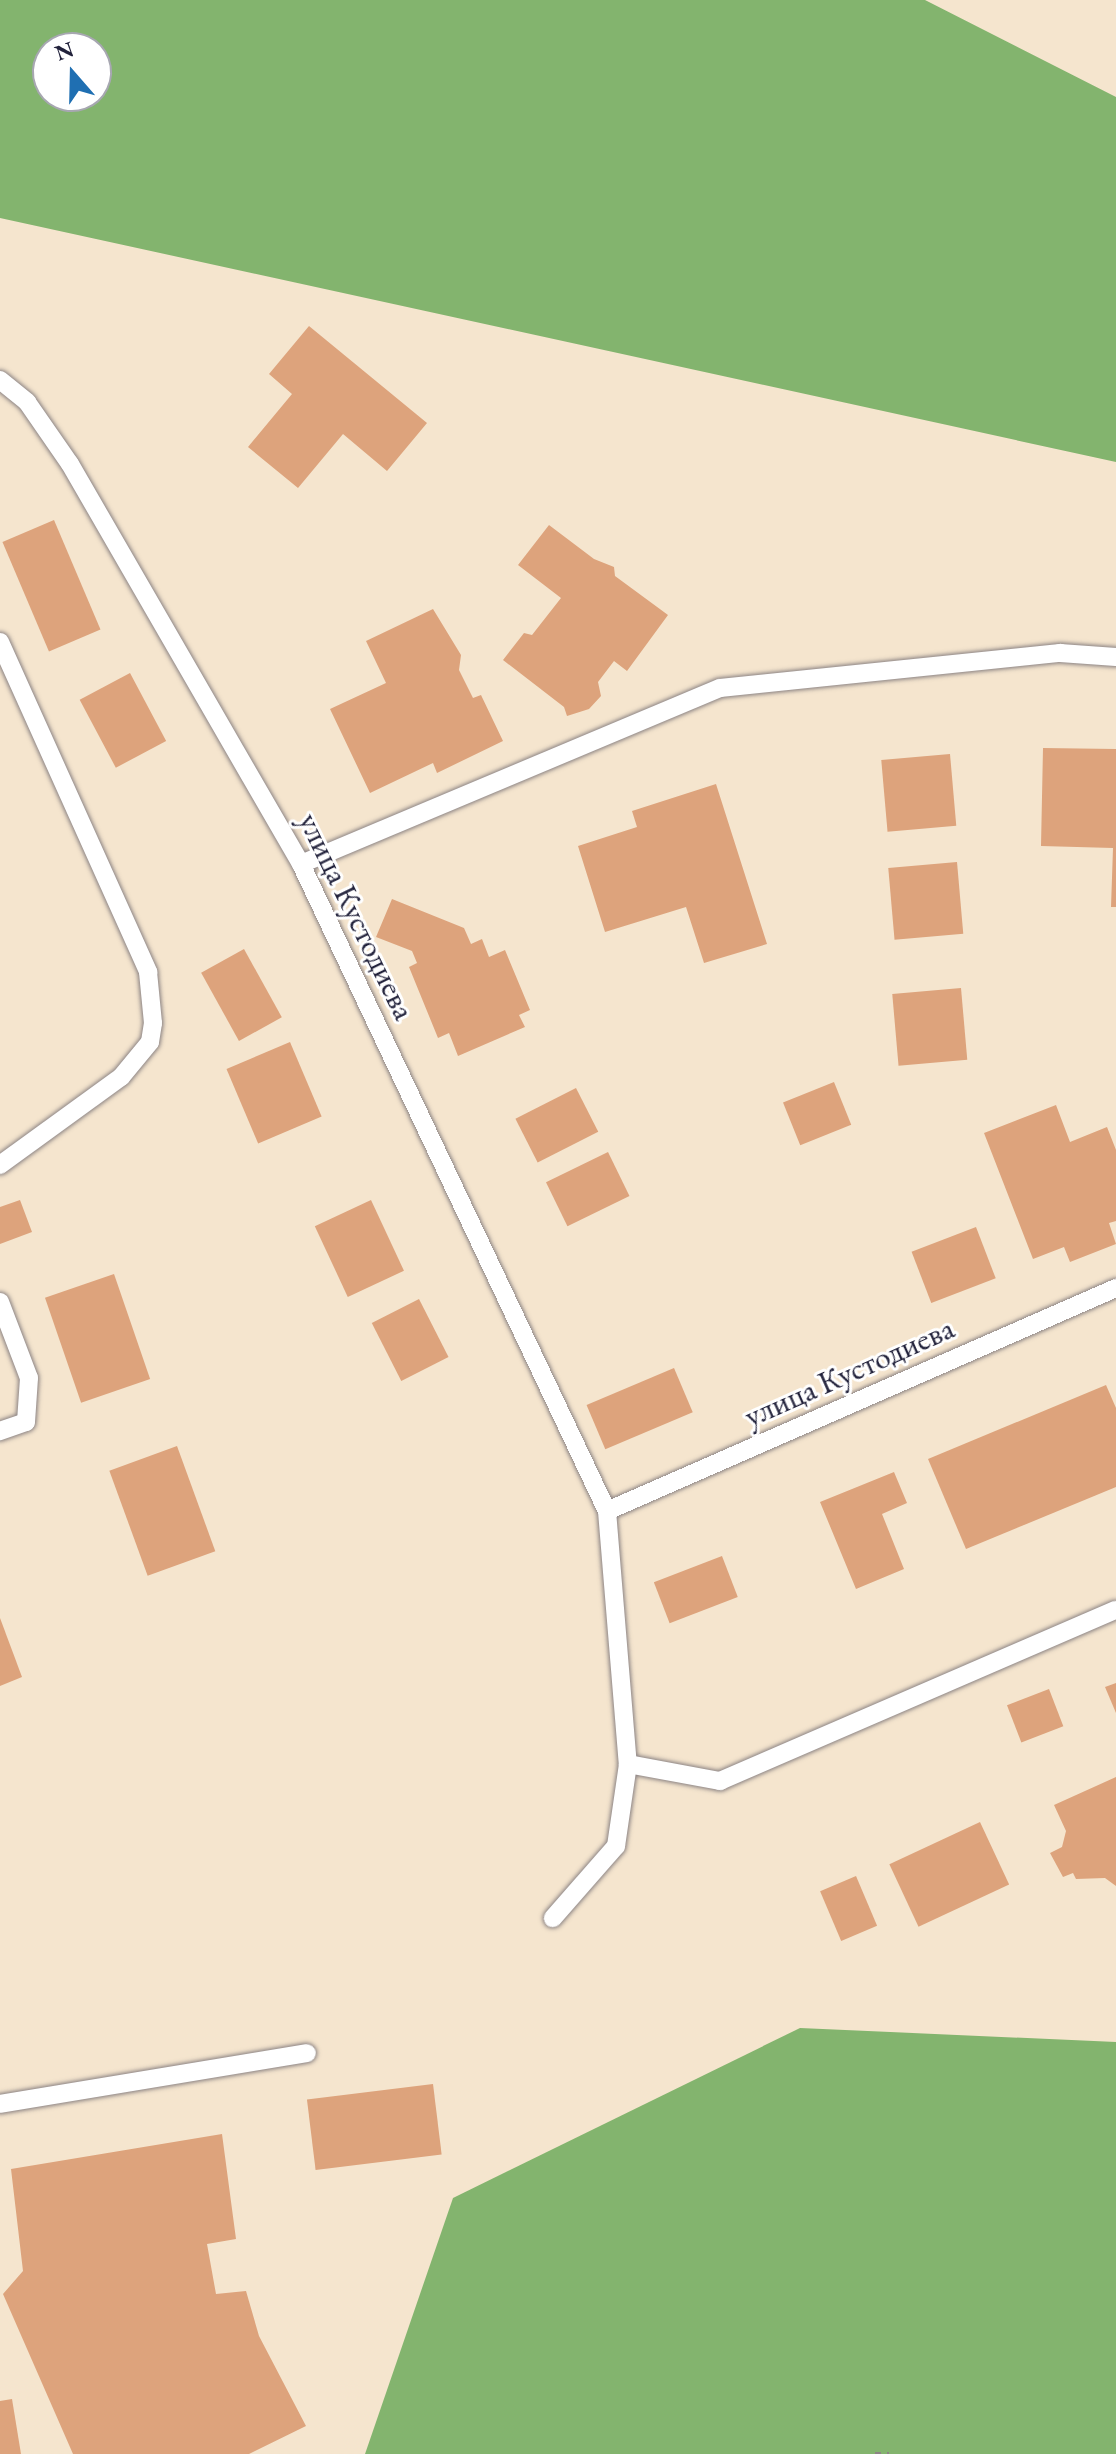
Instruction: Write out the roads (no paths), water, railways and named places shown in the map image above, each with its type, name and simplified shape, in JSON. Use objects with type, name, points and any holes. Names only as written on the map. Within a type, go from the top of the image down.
[{"type":"lane","name":"улица Кустодиева","points":[[0,380],[27,402],[70,464],[301,864],[607,1511],[628,1764],[616,1846],[553,1918]]},
{"type":"lane","points":[[0,642],[148,972],[153,1023],[150,1042],[121,1077],[0,1165]]},
{"type":"lane","points":[[301,864],[720,688],[1060,653],[1116,657]]},
{"type":"lane","name":"улица Кустодиева","points":[[607,1511],[1116,1288]]},
{"type":"lane","points":[[0,1302],[29,1378],[26,1422],[0,1431]]},
{"type":"lane","points":[[628,1764],[720,1781],[1116,1610]]},
{"type":"lane","points":[[0,2104],[307,2053]]}]
